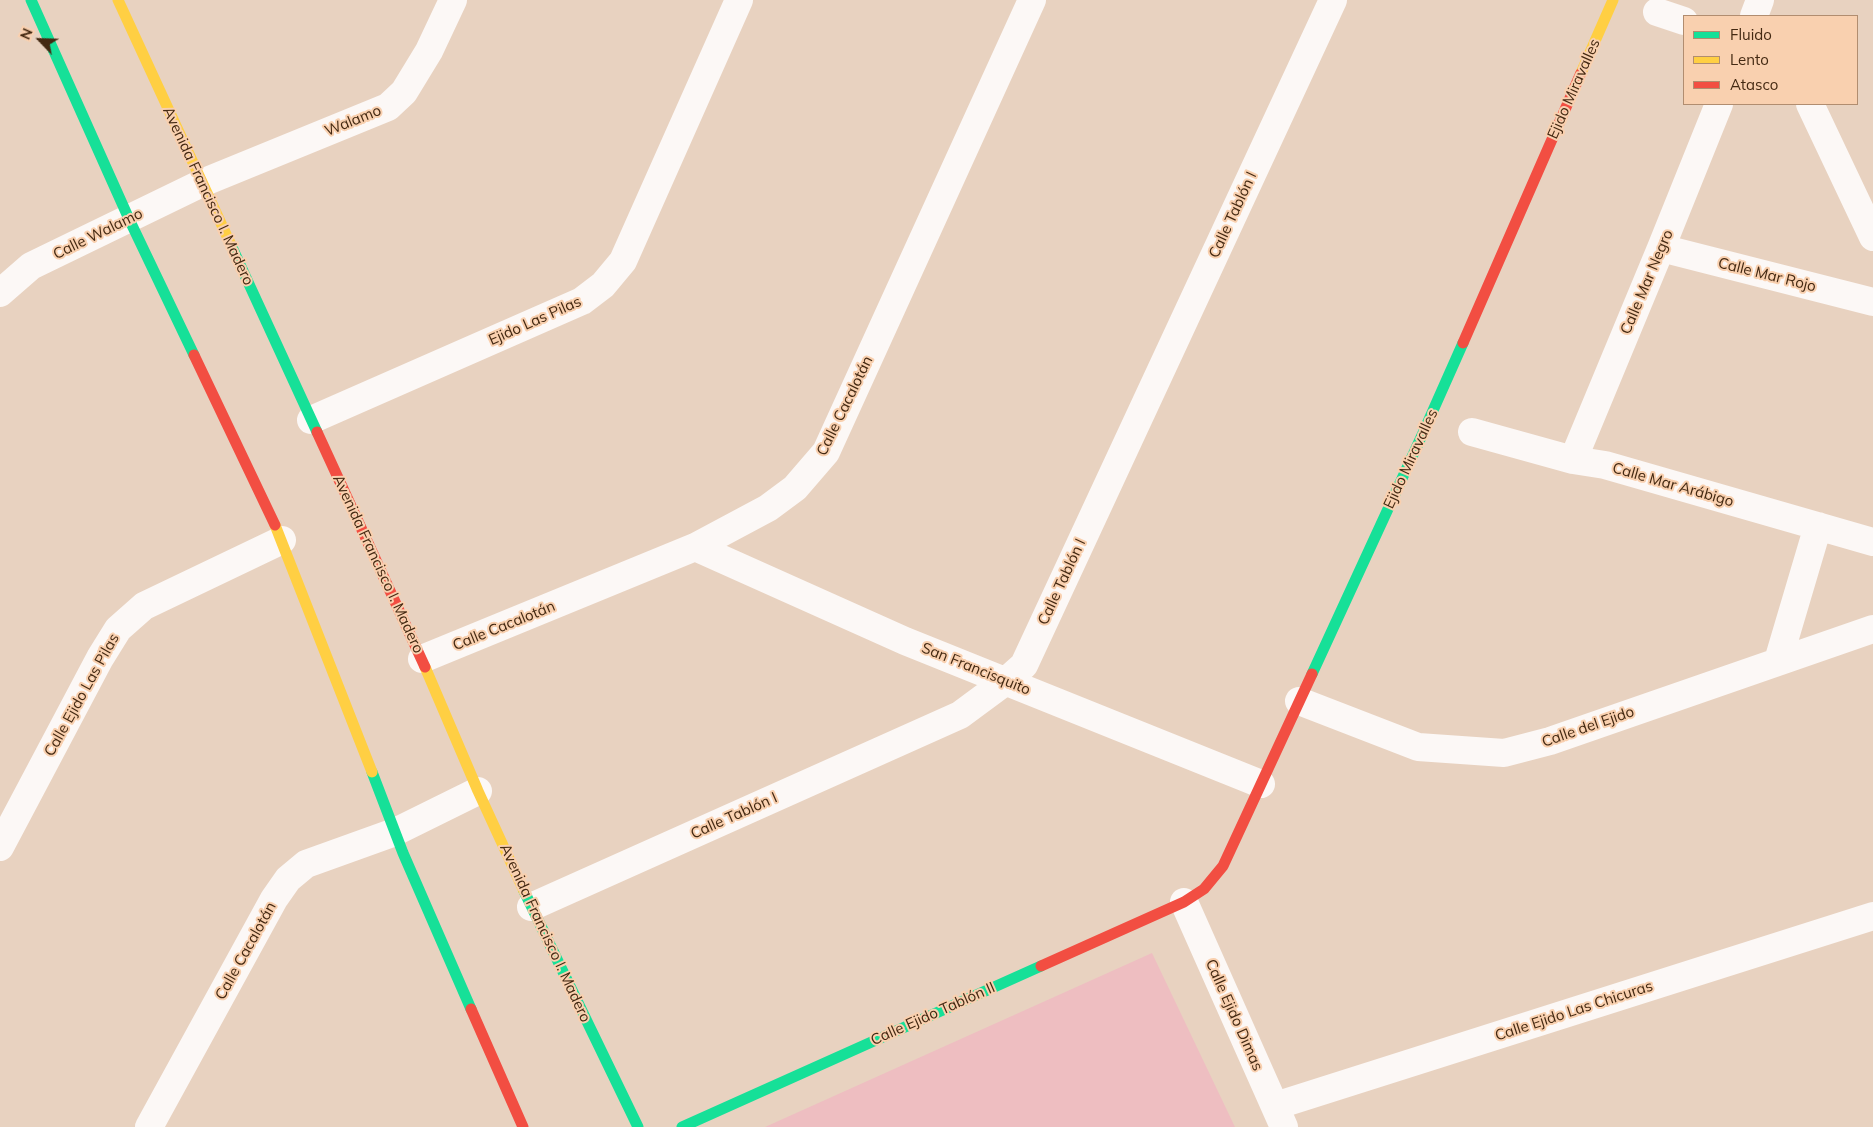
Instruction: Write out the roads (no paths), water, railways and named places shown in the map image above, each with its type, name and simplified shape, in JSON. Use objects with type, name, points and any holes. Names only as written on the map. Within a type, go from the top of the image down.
[{"type":"street","points":[[31,0],[129,220],[282,540],[395,832],[523,1127]]},
{"type":"street","name":"Avenida Francisco I. Madero","points":[[118,0],[422,659],[478,791],[531,907],[638,1127]]},
{"type":"street","name":"Walamo","points":[[202,183],[388,107],[404,92],[429,51],[453,0]]},
{"type":"street","name":"Ejido Las Pilas","points":[[311,420],[582,301],[603,285],[623,262],[739,0]]},
{"type":"street","name":"Calle Cacalotán","points":[[422,659],[695,547],[768,508],[795,488],[826,452],[1032,0]]},
{"type":"street","name":"Calle Tablón I","points":[[531,907],[960,715],[1006,681],[1024,665],[1333,0]]},
{"type":"street","name":"Ejido Miravalles","points":[[1184,902],[1204,889],[1223,866],[1423,433],[1613,0]]},
{"type":"street","points":[[1754,15],[1760,0]]},
{"type":"street","points":[[1657,12],[1683,21]]},
{"type":"street","name":"Calle Mar Negro","points":[[1573,460],[1719,105]]},
{"type":"street","points":[[1810,105],[1873,238]]},
{"type":"street","name":"Calle Walamo","points":[[0,293],[31,266],[202,183]]},
{"type":"street","name":"Calle Mar Rojo","points":[[1661,248],[1873,302]]},
{"type":"street","name":"Calle Mar Arábigo","points":[[1472,432],[1573,460],[1605,465],[1873,542]]},
{"type":"street","points":[[1778,661],[1818,526]]},
{"type":"street","name":"Calle Ejido Las Pilas","points":[[0,847],[95,667],[118,628],[144,606],[282,540]]},
{"type":"street","name":"San Francisquito","points":[[695,547],[905,641],[1261,784]]},
{"type":"street","name":"Calle del Ejido","points":[[1299,701],[1418,747],[1504,753],[1550,741],[1873,629]]},
{"type":"street","name":"Calle Cacalotán","points":[[149,1127],[274,899],[288,879],[306,864],[395,832],[478,791]]},
{"type":"street","name":"Calle Ejido Dimas","points":[[1184,902],[1280,1117]]},
{"type":"street","name":"Calle Ejido Tablón II","points":[[682,1127],[1184,902]]},
{"type":"street","name":"Calle Ejido Las Chicuras","points":[[1280,1117],[1873,916]]}]
